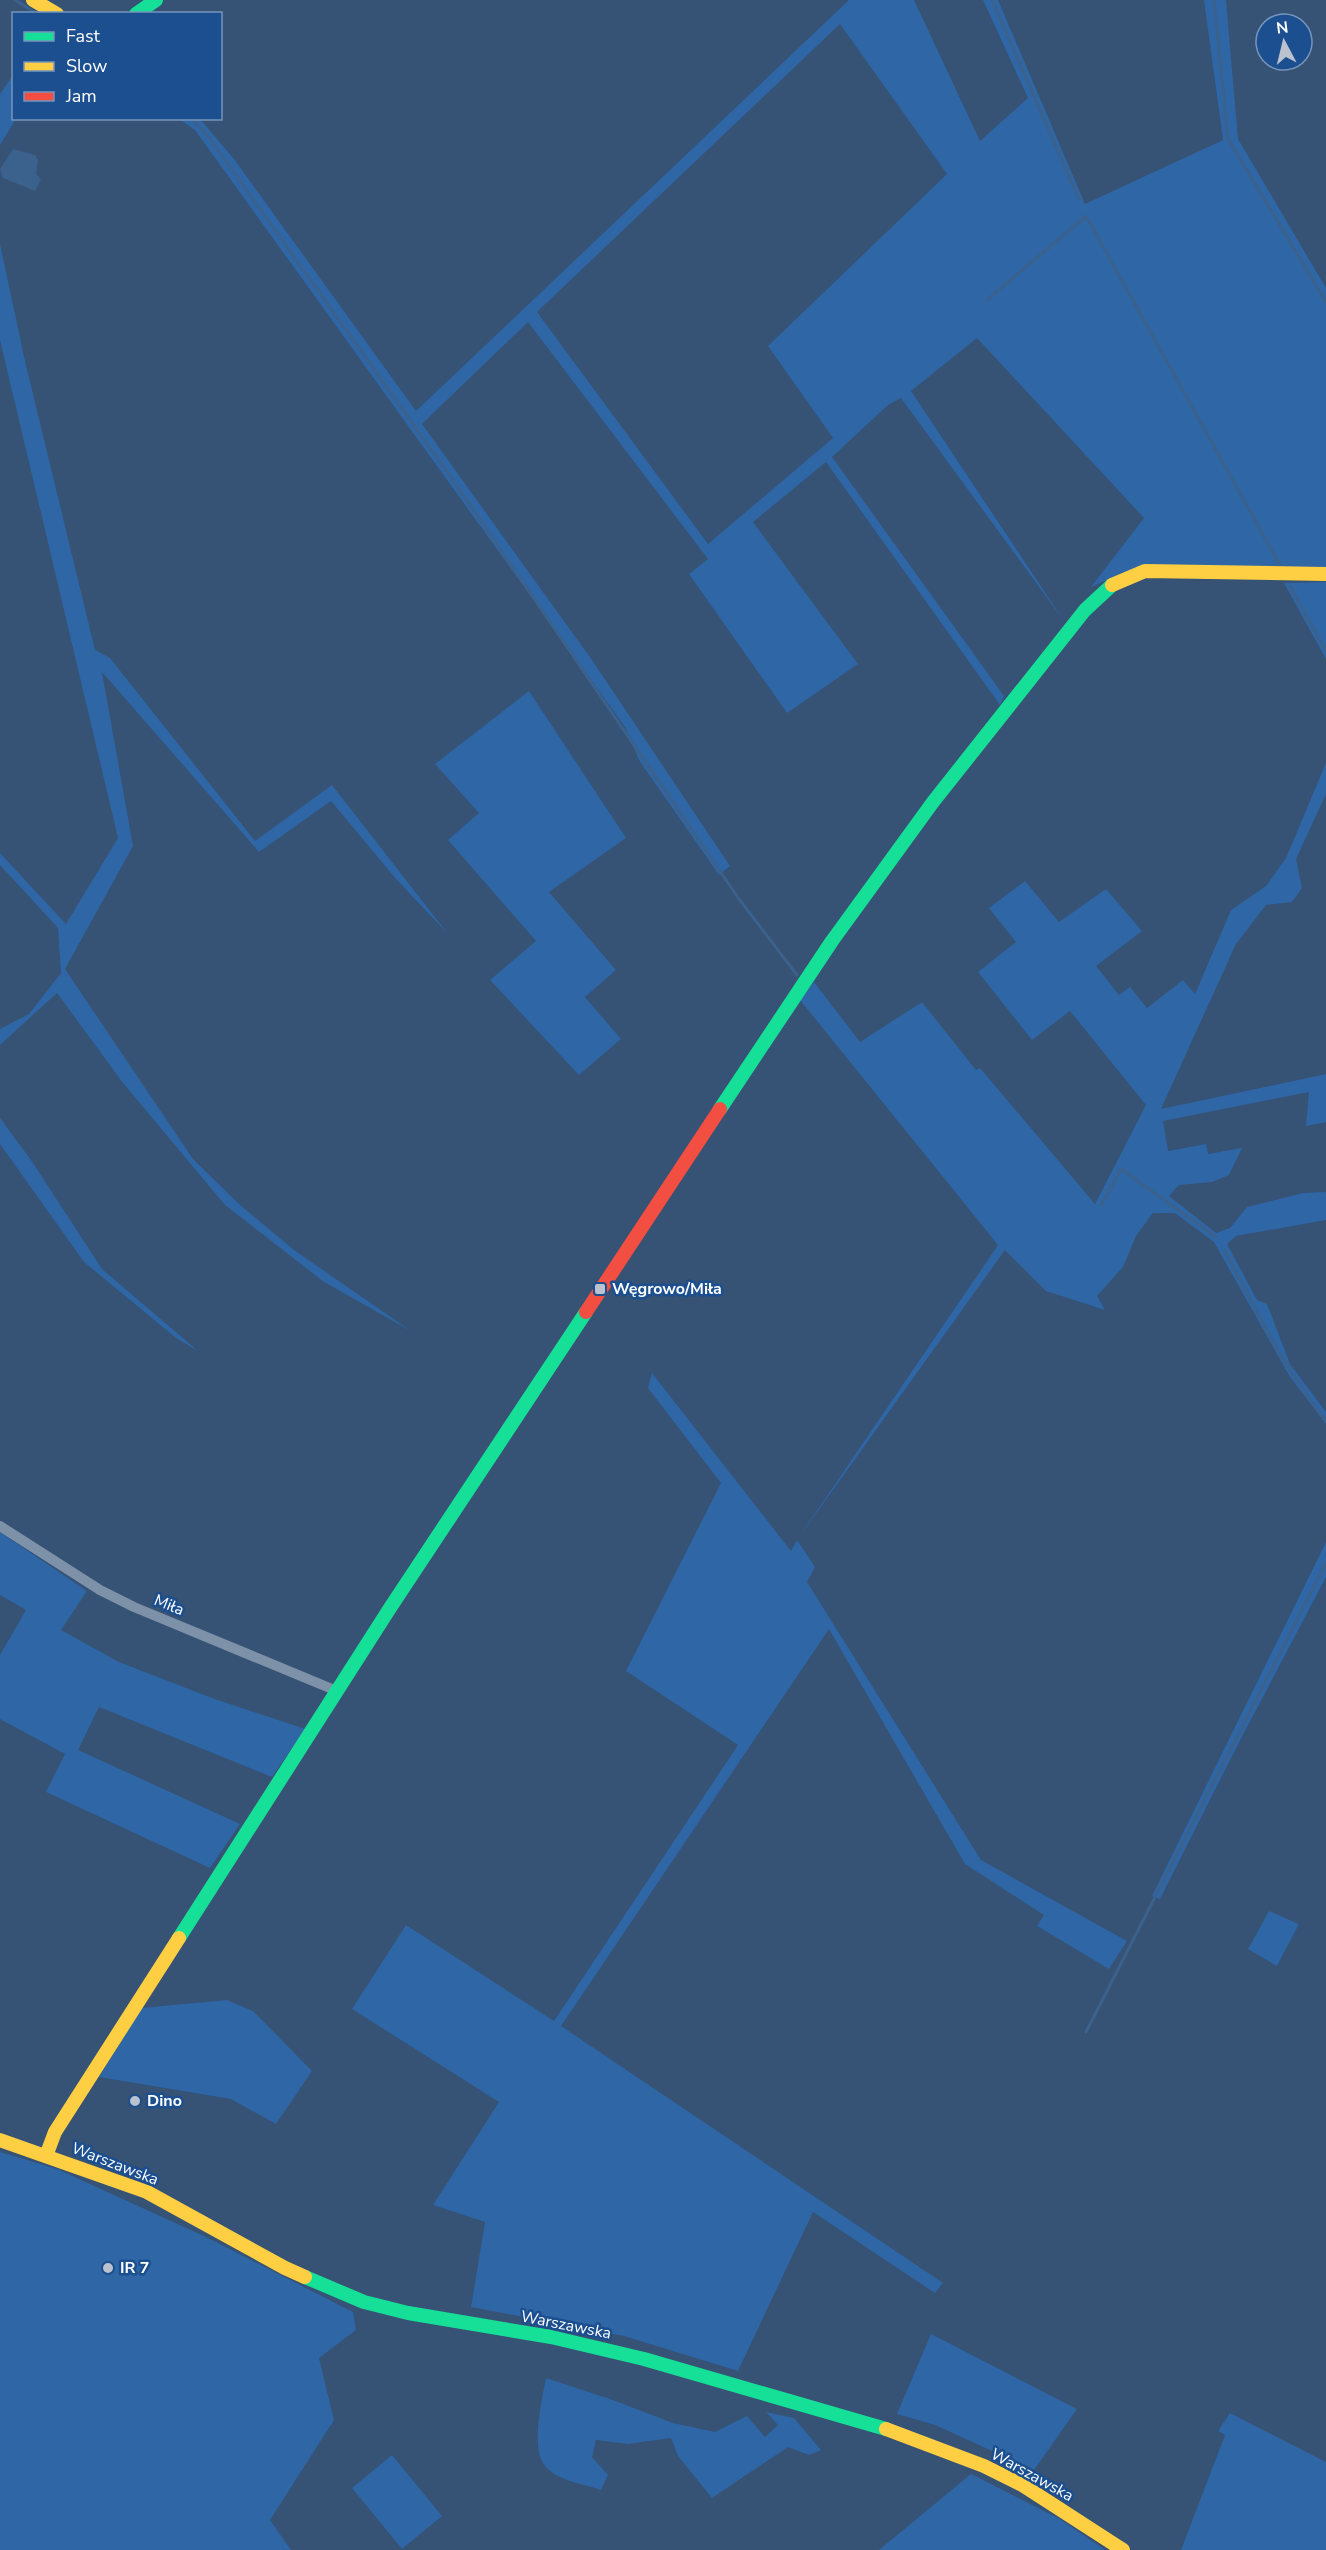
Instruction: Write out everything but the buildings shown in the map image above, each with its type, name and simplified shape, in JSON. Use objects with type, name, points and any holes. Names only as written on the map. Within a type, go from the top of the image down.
[{"type":"street","points":[[33,0],[54,12]]},
{"type":"street","points":[[139,12],[156,0]]},
{"type":"street","points":[[46,2156],[56,2132],[77,2097],[337,1691],[568,1337],[832,941],[933,802],[1085,610],[1102,592],[1124,576],[1145,571],[1326,574]]},
{"type":"street","name":"Miła","points":[[0,1526],[109,1595],[337,1691]]},
{"type":"street","name":"Warszawska","points":[[0,2140],[147,2192],[285,2268],[322,2286],[364,2302],[408,2313],[551,2337],[644,2359],[882,2428],[939,2448],[984,2466],[1024,2486],[1123,2550]]},
{"type":"shaded area","points":[[849,0],[914,0],[980,141],[1028,98],[983,0],[998,0],[1085,204],[1223,140],[1204,0],[1226,0],[1238,139],[1326,288],[1326,570],[1135,568],[1091,587],[1144,518],[977,338],[911,391],[1064,621],[901,398],[888,405],[832,457],[1004,696],[1000,705],[826,462],[753,522],[858,664],[787,713],[689,574],[708,559],[528,322],[422,424],[592,660],[730,866],[719,875],[639,760],[625,727],[195,130],[180,120],[201,120],[234,159],[416,411]],"holes":[[[840,24],[947,174],[768,346],[833,438],[708,544],[537,312]]]},
{"type":"shaded area","points":[[12,76],[12,120],[15,120],[0,145],[0,94]]},
{"type":"shaded area","points":[[13,149],[35,155],[38,160],[36,174],[41,179],[35,191],[3,178],[0,169]]},
{"type":"shaded area","points":[[0,244],[25,361],[95,650],[110,658],[255,841],[332,785],[448,934],[396,879],[331,801],[259,852],[102,672],[133,846],[65,969],[193,1159],[239,1204],[294,1250],[411,1331],[324,1282],[225,1205],[123,1083],[57,993],[0,1045],[0,1029],[29,1014],[61,973],[58,928],[0,865],[0,853],[66,924],[118,838],[0,340]]},
{"type":"shaded area","points":[[1326,582],[1326,659],[1284,583]]},
{"type":"shaded area","points":[[529,691],[626,838],[549,892],[616,970],[585,997],[621,1039],[579,1075],[490,980],[536,941],[448,840],[479,813],[435,764]]},
{"type":"shaded area","points":[[1326,763],[1326,794],[1296,859],[1302,888],[1292,902],[1266,905],[1236,944],[1161,1109],[1326,1074],[1326,1122],[1306,1126],[1309,1092],[1163,1121],[1168,1151],[1206,1144],[1208,1154],[1242,1148],[1229,1175],[1212,1182],[1179,1185],[1169,1196],[1216,1233],[1230,1228],[1247,1207],[1303,1193],[1326,1192],[1326,1220],[1236,1236],[1227,1244],[1257,1300],[1267,1304],[1290,1364],[1326,1412],[1326,1424],[1290,1377],[1214,1242],[1175,1213],[1153,1213],[1136,1236],[1123,1267],[1097,1296],[1105,1310],[1046,1291],[1005,1250],[797,1540],[998,1245],[800,1000],[814,982],[860,1042],[922,1002],[976,1070],[980,1068],[1095,1204],[1146,1105],[1070,1011],[1032,1040],[978,972],[1016,942],[989,908],[1025,881],[1059,922],[1106,889],[1142,931],[1096,966],[1119,995],[1130,987],[1147,1008],[1183,980],[1195,994],[1231,910],[1266,886],[1286,858]]},
{"type":"shaded area","points":[[0,1118],[31,1160],[102,1269],[198,1351],[176,1338],[84,1262],[0,1144]]},
{"type":"shaded area","points":[[652,1373],[791,1551],[797,1540],[815,1567],[807,1582],[981,1860],[1127,1941],[1109,1969],[1037,1926],[1044,1915],[965,1864],[829,1629],[561,2026],[943,2283],[935,2293],[813,2212],[738,2371],[624,2336],[471,2307],[485,2222],[433,2205],[499,2102],[352,2009],[406,1925],[554,2021],[738,1745],[626,1671],[721,1483],[648,1388]]},
{"type":"shaded area","points":[[0,1532],[87,1591],[61,1630],[119,1662],[212,1698],[305,1729],[272,1777],[99,1707],[78,1750],[240,1824],[210,1868],[46,1792],[65,1754],[0,1719],[0,1655],[26,1610],[0,1595]]},
{"type":"shaded area","points":[[1326,1542],[1326,1577],[1160,1899],[1152,1896]]},
{"type":"shaded area","points":[[1269,1911],[1299,1924],[1277,1966],[1248,1949]]},
{"type":"shaded area","points":[[227,2000],[253,2011],[312,2071],[276,2124],[231,2099],[99,2077],[142,2008]]},
{"type":"shaded area","points":[[0,2152],[57,2169],[204,2236],[353,2312],[356,2330],[319,2358],[334,2420],[270,2520],[291,2550],[0,2550]]},
{"type":"shaded area","points":[[931,2334],[1077,2409],[1034,2470],[935,2425],[897,2414]]},
{"type":"shaded area","points":[[546,2378],[673,2423],[715,2432],[747,2416],[765,2437],[778,2425],[766,2412],[794,2418],[821,2450],[809,2455],[788,2447],[712,2498],[678,2456],[671,2438],[628,2444],[596,2440],[592,2457],[608,2475],[601,2490],[556,2475],[545,2466],[541,2458],[538,2447],[538,2423]]},
{"type":"shaded area","points":[[1230,2413],[1326,2462],[1326,2550],[1181,2550],[1225,2435],[1218,2431]]},
{"type":"shaded area","points":[[392,2455],[442,2516],[402,2549],[352,2488]]},
{"type":"shaded area","points":[[971,2474],[1060,2519],[1105,2550],[879,2550]]},
{"type":"waterway","points":[[15,0],[34,12]]},
{"type":"waterway","points":[[992,0],[1079,199]]},
{"type":"waterway","points":[[1214,0],[1228,139],[1326,302]]},
{"type":"waterway","points":[[193,120],[210,139],[455,483],[739,899],[797,975]]},
{"type":"waterway","points":[[987,300],[1086,216],[1281,567]]},
{"type":"waterway","points":[[1290,586],[1326,651]]},
{"type":"waterway","points":[[1101,1205],[1121,1169],[1216,1237]]},
{"type":"waterway","points":[[1224,1250],[1284,1359],[1326,1420]]},
{"type":"waterway","points":[[1086,2032],[1326,1563]]},
{"type":"traffic: fast","points":[[139,12],[156,0]]},
{"type":"traffic: fast","points":[[720,1109],[832,941],[933,802],[1085,610],[1112,585]]},
{"type":"traffic: fast","points":[[179,1938],[390,1608],[586,1312]]},
{"type":"traffic: fast","points":[[305,2277],[364,2302],[408,2313],[551,2337],[644,2359],[886,2429]]},
{"type":"traffic: slow","points":[[33,0],[54,12]]},
{"type":"traffic: slow","points":[[1112,585],[1145,571],[1326,574]]},
{"type":"traffic: slow","points":[[46,2156],[55,2132],[179,1938]]},
{"type":"traffic: slow","points":[[0,2140],[147,2192],[305,2277]]},
{"type":"traffic: slow","points":[[886,2429],[984,2466],[1024,2486],[1123,2550]]},
{"type":"traffic: jam","points":[[586,1312],[720,1109]]},
{"type":"place","name":"Węgrowo/Miła","points":[[600,1289]]},
{"type":"place","name":"Dino","points":[[135,2101]]},
{"type":"place","name":"IR 7","points":[[108,2268]]}]
